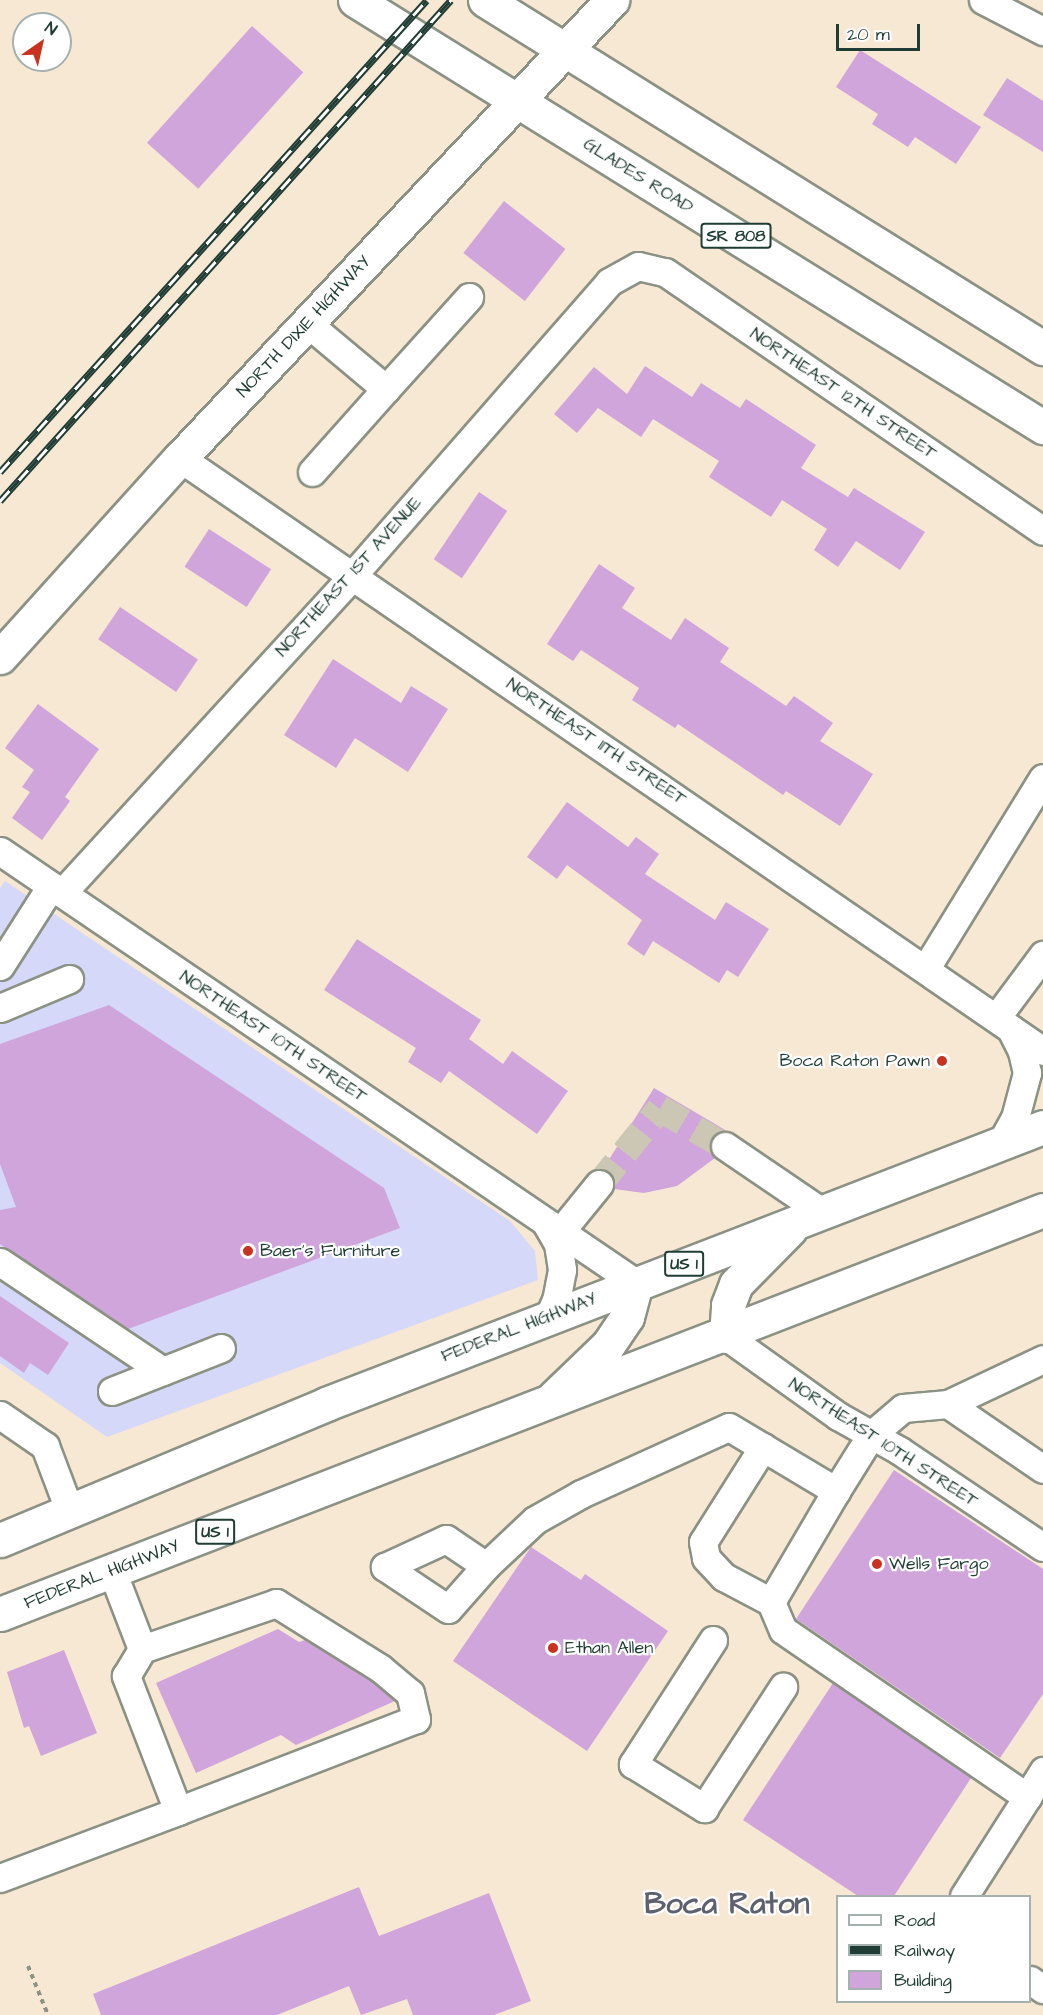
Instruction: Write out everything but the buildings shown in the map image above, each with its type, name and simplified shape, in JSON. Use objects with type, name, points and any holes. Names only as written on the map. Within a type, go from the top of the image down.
[{"type":"main road","name":"GLADES ROAD","points":[[355,0],[1043,427]]},
{"type":"main road","points":[[485,0],[1043,348]]},
{"type":"main road","name":"NORTH DIXIE HIGHWAY","points":[[0,657],[180,458],[612,0]]},
{"type":"main road","name":"FEDERAL HIGHWAY","points":[[0,1540],[326,1404],[1043,1127]]},
{"type":"main road","name":"FEDERAL HIGHWAY","points":[[0,1614],[726,1336],[1043,1210]]},
{"type":"main road","points":[[726,1336],[728,1305],[736,1284],[810,1216]]},
{"type":"main road","points":[[544,1406],[608,1345],[627,1317],[636,1283]]},
{"type":"street","points":[[983,0],[1043,32]]},
{"type":"street","name":"NORTHEAST 12TH STREET","points":[[638,266],[665,272],[1043,531]]},
{"type":"street","name":"NORTHEAST 1ST AVENUE","points":[[0,966],[57,890],[352,576],[609,282],[638,266]]},
{"type":"street","points":[[312,472],[469,297]]},
{"type":"street","points":[[307,323],[386,389]]},
{"type":"street","name":"NORTHEAST 11TH STREET","points":[[180,458],[926,968],[1043,1051]]},
{"type":"street","points":[[926,968],[1043,778]]},
{"type":"street","name":"NORTHEAST 10TH STREET","points":[[0,851],[636,1283]]},
{"type":"street","points":[[1001,1143],[1015,1119],[1027,1072],[1022,1051],[1003,1024],[1043,955]]},
{"type":"street","points":[[0,1008],[69,979]]},
{"type":"street","points":[[725,1146],[810,1216]]},
{"type":"street","points":[[553,1227],[599,1184]]},
{"type":"street","name":"NORTHEAST 10TH STREET","points":[[548,1318],[562,1270],[553,1227]]},
{"type":"street","points":[[0,1262],[163,1371]]},
{"type":"street","name":"NORTHEAST 10TH STREET","points":[[726,1336],[754,1360],[1043,1547]]},
{"type":"street","points":[[112,1391],[221,1348]]},
{"type":"street","points":[[771,1602],[871,1435],[903,1408],[948,1404],[1043,1359]]},
{"type":"street","points":[[948,1404],[1040,1463]]},
{"type":"street","points":[[5,1423],[45,1446],[70,1512]]},
{"type":"street","points":[[486,1566],[535,1520],[581,1494],[729,1427],[836,1491]]},
{"type":"street","points":[[763,1447],[703,1542],[706,1558],[724,1577],[771,1602],[783,1630],[1027,1797]]},
{"type":"street","points":[[112,1572],[142,1649]]},
{"type":"street","points":[[0,1878],[178,1811],[416,1719],[410,1693],[380,1668],[276,1603],[142,1649],[126,1676],[178,1811]]},
{"type":"street","points":[[713,1640],[633,1764],[704,1808],[783,1687]]},
{"type":"street","points":[[965,1895],[1043,1771]]},
{"type":"path","points":[[28,1966],[48,2015]]},
{"type":"shaded area","points":[[5,881],[510,1221],[535,1251],[538,1280],[107,1437],[0,1363],[0,888]]},
{"type":"tunnel","points":[[599,1184],[660,1108],[725,1146]]},
{"type":"railway","points":[[0,472],[427,0]]},
{"type":"railway","points":[[0,501],[451,0]]},
{"type":"place","name":"Boca Raton Pawn","points":[[942,1061]]},
{"type":"place","name":"Baer's Furniture","points":[[248,1251]]},
{"type":"place","name":"Wells Fargo","points":[[877,1564]]},
{"type":"place","name":"Ethan Allen","points":[[553,1648]]},
{"type":"district","name":"Boca Raton","points":[[727,1904]]}]
